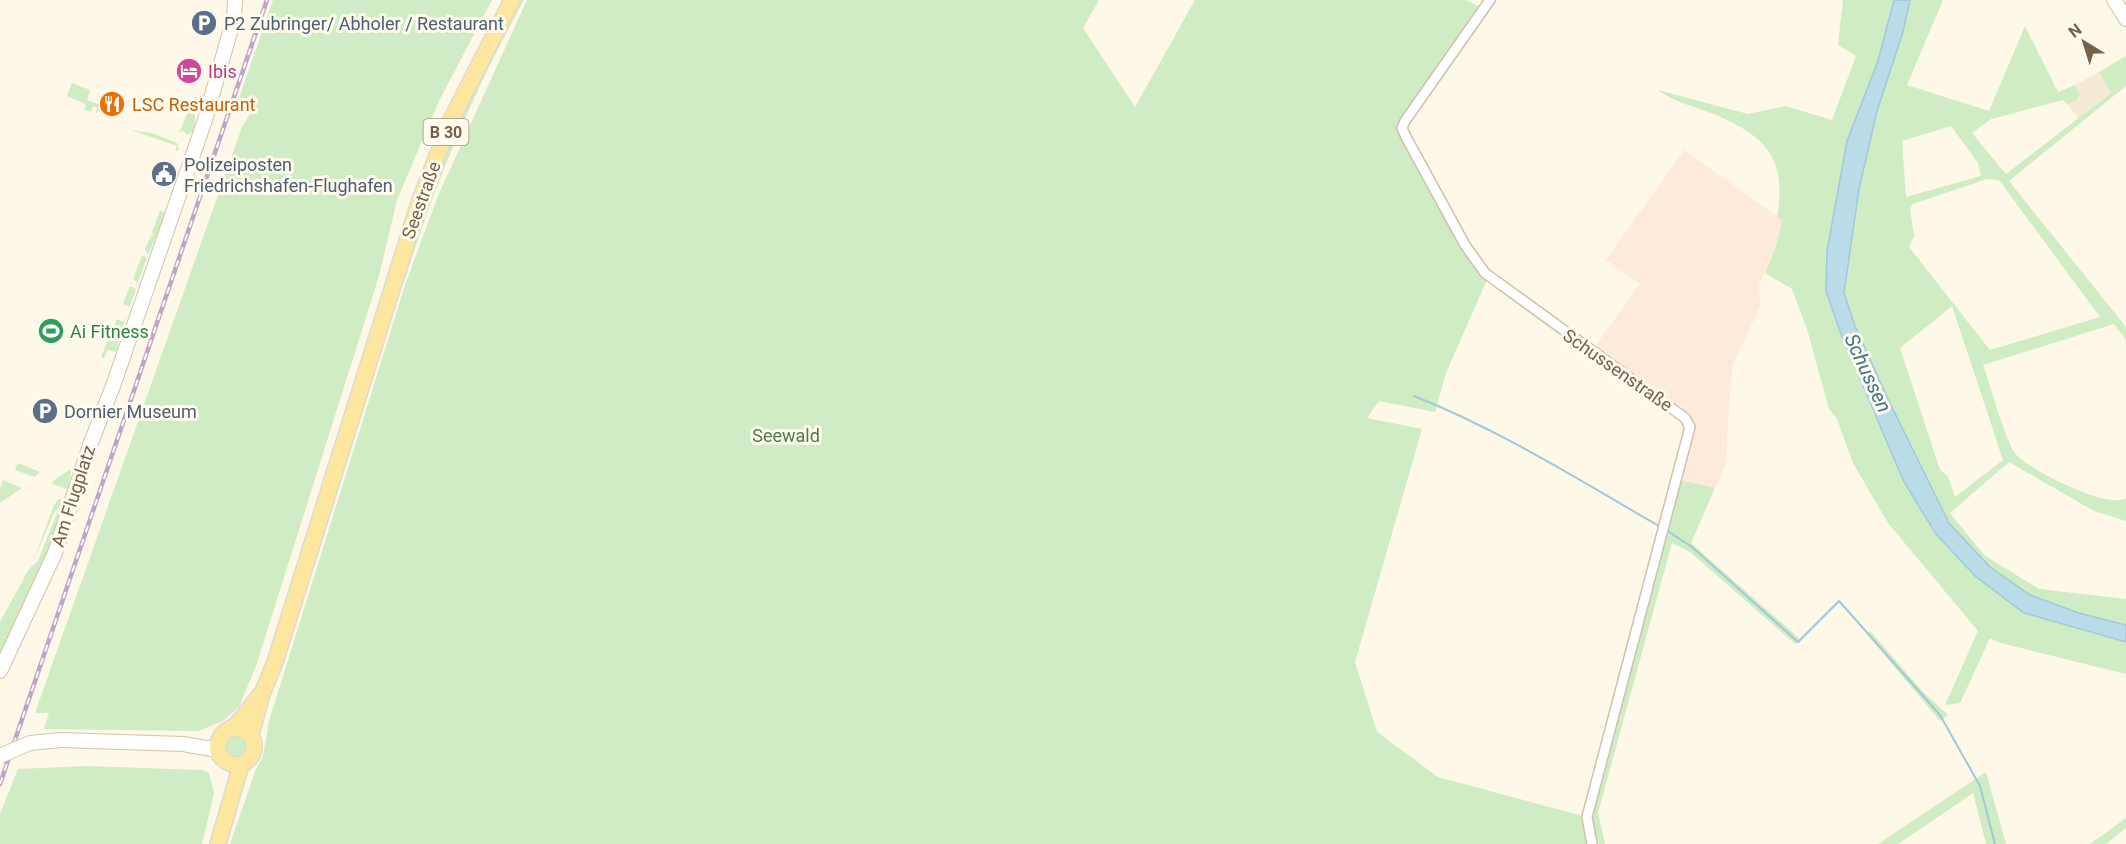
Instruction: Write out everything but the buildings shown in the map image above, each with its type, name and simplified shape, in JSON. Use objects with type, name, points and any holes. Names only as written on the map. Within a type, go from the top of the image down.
[{"type":"main road","name":"Seestraße","points":[[262,693],[287,624],[396,271],[450,122],[512,0]]},
{"type":"main road","name":"B 30","points":[[218,844],[230,803],[234,764],[253,754],[255,746],[251,735],[262,693]]},
{"type":"main road","name":"B 30","points":[[224,738],[262,693]]},
{"type":"main road","points":[[234,764],[224,738],[241,728],[251,735]]},
{"type":"street","name":"Schussenstraße","points":[[1490,0],[1405,121],[1402,128],[1406,137],[1465,245],[1485,273],[1685,418],[1690,427],[1587,817],[1592,844]]},
{"type":"street","points":[[2114,0],[2126,19]]},
{"type":"street","name":"Am Flugplatz","points":[[0,671],[55,553],[90,445],[113,386],[205,120],[237,3]]},
{"type":"street","points":[[0,756],[30,743],[61,740],[183,744],[224,738]]},
{"type":"shaded area","points":[[2099,72],[2111,92],[2079,119],[2067,104],[2076,101],[2080,94],[2075,85]]},
{"type":"shaded area","points":[[1684,150],[1782,220],[1776,246],[1759,285],[1760,307],[1732,366],[1725,467],[1715,488],[1680,480],[1685,430],[1683,421],[1593,349],[1640,284],[1606,260]]},
{"type":"green space","points":[[273,0],[492,0],[440,99],[397,200],[379,276],[256,666],[239,707],[223,721],[198,731],[44,729],[49,713],[35,713],[242,127],[252,110],[237,104]]},
{"type":"green space","points":[[518,0],[524,0],[471,104],[441,175],[403,285],[400,278],[403,268],[455,124]]},
{"type":"green space","name":"Seewald","points":[[527,0],[1099,0],[1083,28],[1135,107],[1195,0],[1466,0],[1480,7],[1402,116],[1399,131],[1470,260],[1487,280],[1446,373],[1435,412],[1379,401],[1367,418],[1422,429],[1355,662],[1377,732],[1438,777],[1583,816],[1587,844],[230,844],[256,769],[263,756],[269,721],[405,285],[438,196]]},
{"type":"green space","points":[[1843,0],[1894,0],[1878,61],[1847,141],[1827,251],[1826,291],[1874,415],[1936,534],[2081,630],[2126,642],[2126,674],[1997,642],[1990,638],[1960,703],[1945,705],[1978,631],[1888,523],[1853,463],[1837,419],[1829,409],[1807,329],[1792,289],[1765,273],[1776,246],[1782,221],[1777,217],[1779,179],[1769,152],[1760,141],[1732,123],[1671,98],[1658,90],[1748,114],[1786,106],[1832,120],[1856,56],[1838,45]]},
{"type":"green space","points":[[1910,0],[1943,0],[1907,85],[1989,111],[2025,26],[2058,92],[2075,85],[2080,94],[2076,101],[2067,104],[2063,100],[1991,119],[1972,133],[2006,174],[2111,93],[2099,72],[2126,56],[2126,86],[2009,181],[2126,327],[2126,340],[2114,324],[1983,365],[2001,422],[2014,452],[2049,477],[2085,493],[2117,500],[2126,498],[2126,521],[2094,511],[2009,462],[1950,513],[1984,555],[2039,589],[2126,599],[2126,625],[2079,613],[2030,595],[1990,567],[1949,522],[1887,397],[1855,326],[1844,293],[1859,189],[1877,111],[1903,32]],"holes":[[[1951,126],[1978,163],[1981,176],[1906,197],[1902,141]],[[1987,179],[1999,180],[2100,317],[1990,350],[1909,247],[1914,236],[1910,209],[1913,204]],[[1952,306],[2003,460],[1955,497],[1948,476],[1940,470],[1900,348]]]},
{"type":"green space","points":[[72,83],[90,90],[87,100],[119,112],[98,110],[95,116],[97,108],[93,106],[91,112],[84,110],[86,104],[67,96]]},
{"type":"green space","points":[[190,107],[195,108],[195,131],[187,135],[182,130],[179,133]]},
{"type":"green space","points":[[131,130],[152,133],[177,143],[179,149],[175,152],[177,146]]},
{"type":"green space","points":[[160,211],[166,213],[148,255],[145,249],[151,235],[154,236],[152,232]]},
{"type":"green space","points":[[142,256],[147,257],[138,283],[133,279]]},
{"type":"green space","points":[[130,286],[136,289],[130,307],[123,304]]},
{"type":"green space","points":[[126,316],[116,352],[108,350],[104,358],[101,357],[117,319],[123,322]]},
{"type":"green space","points":[[18,463],[40,472],[35,477],[15,470]]},
{"type":"green space","points":[[72,468],[68,489],[52,484],[53,481]]},
{"type":"green space","points":[[3,480],[22,488],[0,503],[0,488]]},
{"type":"green space","points":[[1680,480],[1715,488],[1691,543],[1800,639],[1795,644],[1690,552],[1672,543],[1598,813],[1605,844],[1599,844],[1591,822],[1595,798]]},
{"type":"green space","points":[[59,499],[64,500],[54,513],[34,560],[54,505]]},
{"type":"green space","points":[[64,505],[44,564],[0,660],[0,622],[29,569],[38,561],[57,513]]},
{"type":"green space","points":[[1870,631],[1924,693],[1948,715],[1940,721],[1866,633]]},
{"type":"green space","points":[[239,731],[251,748],[236,760],[224,752],[227,739]]},
{"type":"green space","points":[[86,766],[202,770],[209,773],[214,793],[202,844],[0,844],[0,814],[18,769]]},
{"type":"green space","points":[[1986,772],[2006,844],[1986,844],[1973,793],[1898,844],[1878,844]]},
{"type":"green space","points":[[2126,818],[2126,828],[2106,844],[2090,844]]},
{"type":"water","name":"Schussen","points":[[1894,0],[1910,0],[1903,32],[1877,111],[1859,189],[1844,293],[1855,326],[1949,523],[1990,567],[2030,595],[2079,613],[2126,625],[2126,642],[2024,613],[1975,576],[1936,534],[1904,482],[1842,337],[1826,291],[1827,251],[1847,141],[1878,61]]},
{"type":"waterway","points":[[1414,396],[1508,440],[1659,526]]},
{"type":"waterway","points":[[1666,530],[1692,547],[1798,642],[1839,601],[1940,715],[1980,786],[1995,844]]},
{"type":"railway","points":[[0,784],[267,0]]},
{"type":"place","name":"P2 Zubringer/ Abholer / Restaurant","points":[[204,23]]},
{"type":"place","name":"Ibis","points":[[189,71]]},
{"type":"place","name":"LSC Restaurant","points":[[112,104]]},
{"type":"place","name":"Polizeiposten Friedrichshafen-Flughafen","points":[[164,174]]},
{"type":"place","name":"Ai Fitness","points":[[51,331]]},
{"type":"place","name":"Dornier Museum","points":[[45,411]]}]
